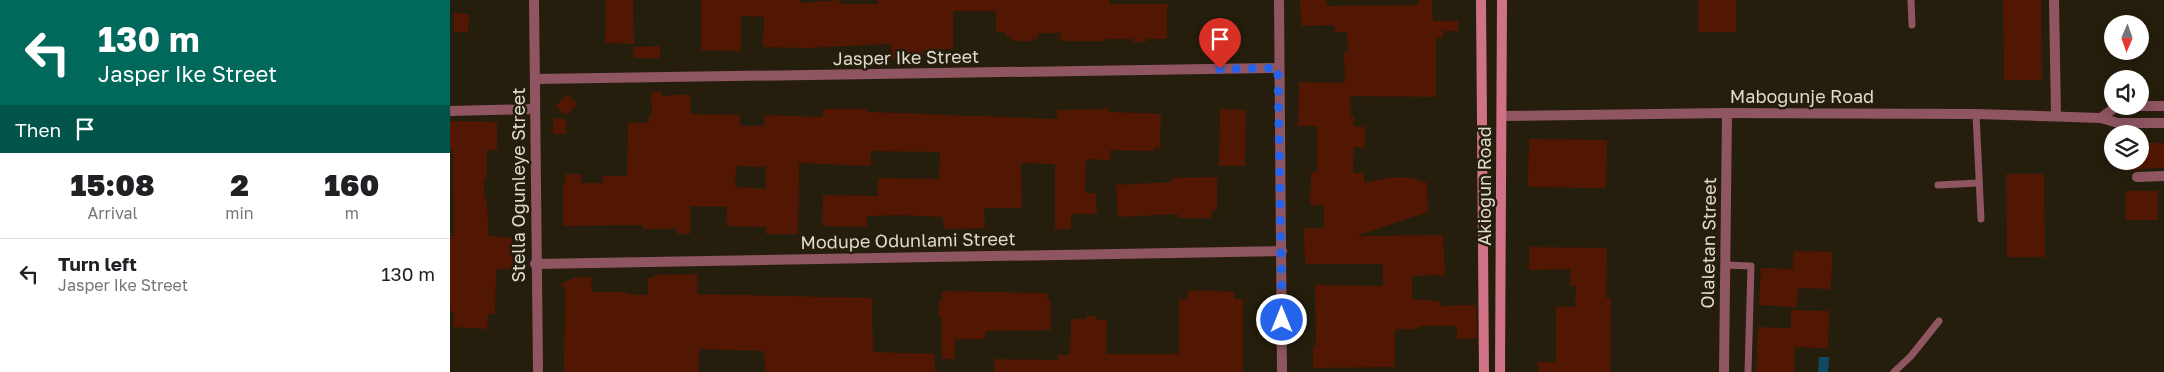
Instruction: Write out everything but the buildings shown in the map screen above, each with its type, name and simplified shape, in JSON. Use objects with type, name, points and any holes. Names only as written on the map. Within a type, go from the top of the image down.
[{"type":"street","name":"Stella Ogunleye Street","points":[[534,0],[535,264],[538,370]]},
{"type":"street","points":[[1280,0],[1278,68],[1282,251],[1282,372]]},
{"type":"street","points":[[1481,0],[1484,372]]},
{"type":"street","name":"Akiogun Road","points":[[1500,372],[1502,0]]},
{"type":"street","points":[[2054,0],[2056,116]]},
{"type":"street","name":"Jasper Ike Street","points":[[535,80],[1278,68]]},
{"type":"street","points":[[2149,106],[2164,106]]},
{"type":"street","points":[[450,111],[535,109]]},
{"type":"street","name":"Olaletan Street","points":[[1724,372],[1727,114]]},
{"type":"street","name":"Mabogunje Road","points":[[1502,116],[1976,114],[2101,118],[2118,123],[2164,123]]},
{"type":"street","points":[[2101,118],[2105,115]]},
{"type":"street","points":[[2138,176],[2164,176]]},
{"type":"street","name":"Modupe Odunlami Street","points":[[535,264],[1282,251]]},
{"type":"lane","points":[[1911,0],[1912,25]]},
{"type":"lane","points":[[1976,114],[1981,219]]},
{"type":"lane","points":[[1938,185],[1979,183]]},
{"type":"lane","points":[[1726,265],[1751,266],[1748,372]]},
{"type":"lane","points":[[1894,372],[1911,356],[1939,321]]},
{"type":"water","points":[[1819,357],[1829,357],[1828,372],[1818,372]]},
{"type":"route","points":[[1220,69],[1278,68],[1282,320]]}]
